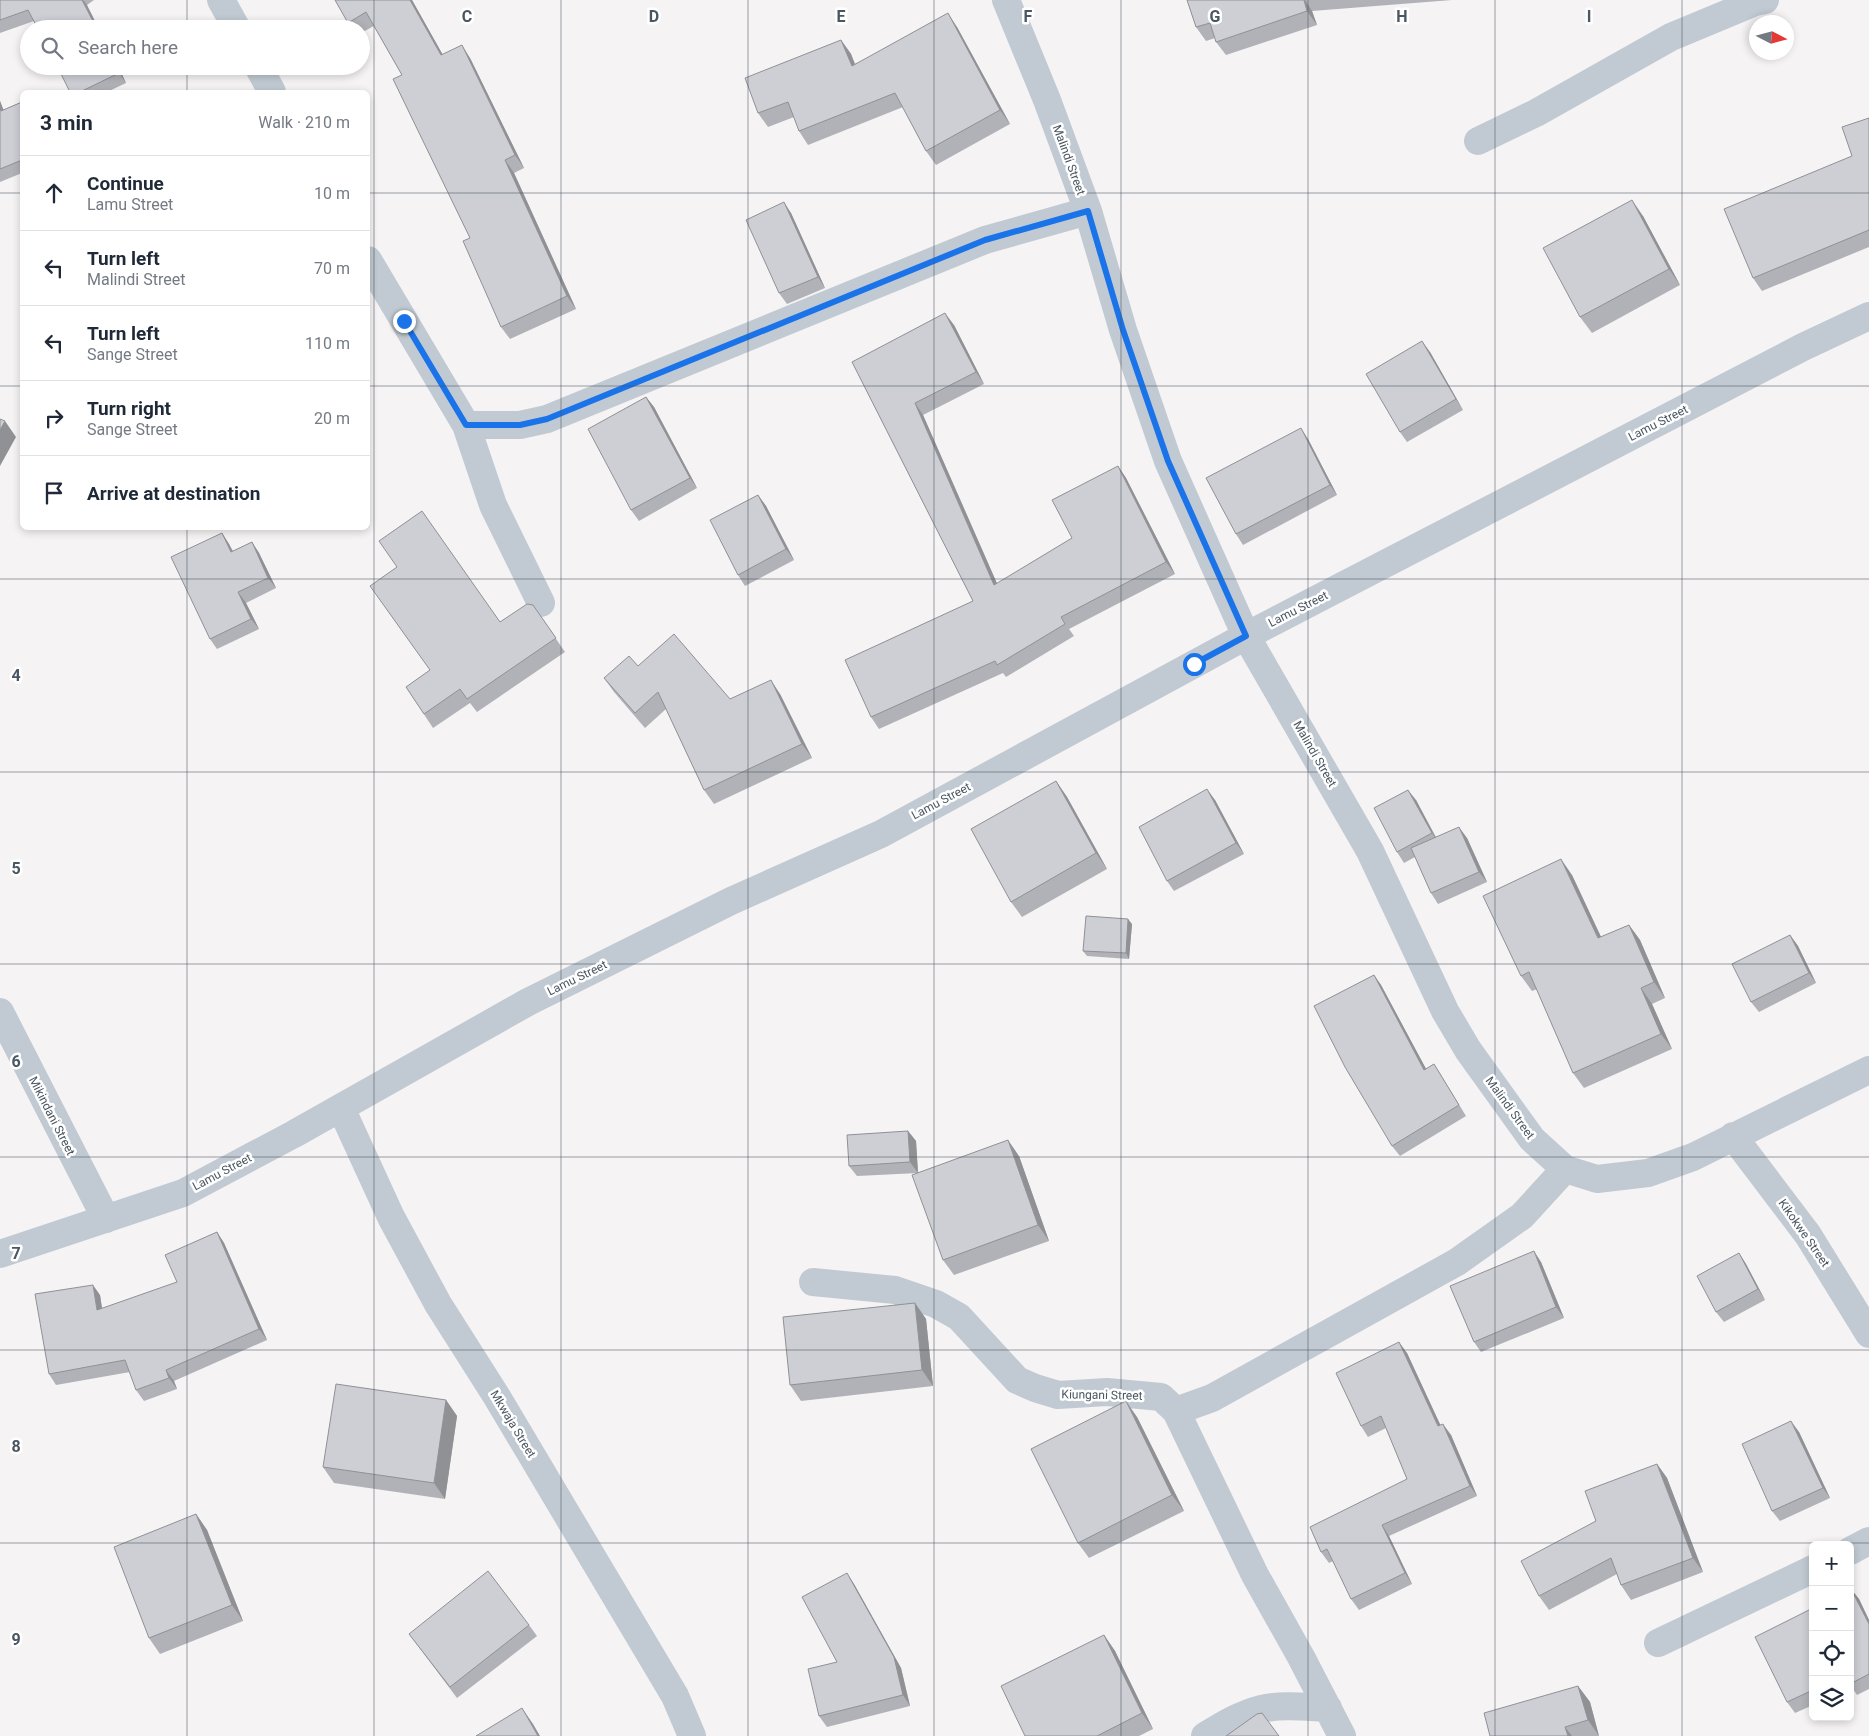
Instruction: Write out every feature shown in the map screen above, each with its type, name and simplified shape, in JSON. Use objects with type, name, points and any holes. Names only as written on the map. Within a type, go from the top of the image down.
[{"type":"street","points":[[221,0],[232,20]]},
{"type":"street","name":"Malindi Street","points":[[1006,0],[1047,100],[1088,211],[1123,330],[1168,461],[1246,636],[1370,851],[1445,1011],[1468,1050],[1532,1139],[1565,1169],[1597,1179],[1648,1173],[1693,1157],[1869,1070]]},
{"type":"street","points":[[1478,141],[1536,113],[1671,37],[1755,2],[1765,0]]},
{"type":"street","points":[[263,75],[271,90]]},
{"type":"street","points":[[466,425],[520,425],[547,419],[985,240],[1088,211]]},
{"type":"street","points":[[370,263],[466,425],[493,505],[541,603]]},
{"type":"street","name":"Lamu Street","points":[[0,1254],[183,1193],[340,1108],[528,1002],[731,901],[880,834],[1246,636],[1795,352],[1869,316]]},
{"type":"street","name":"Mikindani Street","points":[[0,1012],[106,1219]]},
{"type":"street","name":"Mkwaja Street","points":[[340,1108],[391,1217],[438,1304],[497,1397],[675,1696],[692,1736]]},
{"type":"street","name":"Kikokwe Street","points":[[1733,1136],[1808,1235],[1869,1334]]},
{"type":"street","points":[[1342,1736],[1255,1575],[1176,1410],[1212,1398],[1458,1262],[1522,1216],[1565,1169]]},
{"type":"street","name":"Kiungani Street","points":[[813,1282],[895,1290],[936,1304],[959,1316],[1017,1380],[1035,1388],[1058,1395],[1107,1392],[1161,1397],[1176,1410]]},
{"type":"street","points":[[1854,1549],[1869,1541]]},
{"type":"street","points":[[1658,1643],[1809,1571]]},
{"type":"street","points":[[1205,1736],[1232,1720],[1260,1709],[1284,1706],[1328,1708]]},
{"type":"building","points":[[0,0],[82,0],[92,20],[33,20],[28,10],[0,20]]},
{"type":"building","points":[[335,0],[410,0],[441,55],[462,45],[515,155],[505,160],[567,296],[501,327],[463,241],[470,238],[393,79],[402,75],[366,12],[353,20],[346,20]]},
{"type":"building","points":[[1187,0],[1304,0],[1307,11],[1216,42],[1210,23],[1196,27]]},
{"type":"building","points":[[948,13],[1000,110],[926,151],[895,93],[799,131],[788,102],[758,113],[745,78],[841,40],[852,66]]},
{"type":"building","points":[[62,75],[115,75],[84,90],[69,90]]},
{"type":"building","points":[[20,103],[20,161],[0,169],[0,109],[1,111]]},
{"type":"building","points":[[1869,118],[1869,230],[1753,278],[1724,209],[1852,156],[1842,127]]},
{"type":"building","points":[[1632,200],[1669,269],[1580,317],[1543,248]]},
{"type":"building","points":[[784,202],[818,277],[779,293],[746,220]]},
{"type":"building","points":[[945,313],[976,372],[915,403],[994,585],[1072,538],[1052,500],[1118,466],[1166,562],[1061,617],[1065,624],[997,665],[995,661],[871,717],[845,660],[973,601],[852,362]]},
{"type":"building","points":[[1422,341],[1456,399],[1400,432],[1366,374]]},
{"type":"building","points":[[646,397],[690,478],[631,510],[588,429]]},
{"type":"building","points":[[0,419],[5,421],[0,430]]},
{"type":"building","points":[[1301,428],[1330,485],[1236,534],[1206,478]]},
{"type":"building","points":[[758,495],[786,549],[738,575],[710,520]]},
{"type":"building","points":[[422,511],[500,622],[527,604],[533,605],[556,638],[467,699],[460,689],[424,714],[406,687],[430,670],[370,586],[397,567],[379,541]]},
{"type":"building","points":[[222,533],[231,552],[252,542],[268,578],[238,592],[251,619],[210,639],[171,557]]},
{"type":"building","points":[[674,634],[730,699],[771,680],[802,744],[704,790],[658,692],[635,713],[604,678],[629,656],[638,666]]},
{"type":"building","points":[[1056,781],[1096,853],[1011,902],[971,829]]},
{"type":"building","points":[[1207,789],[1236,843],[1167,881],[1139,827]]},
{"type":"building","points":[[1408,790],[1432,833],[1397,852],[1374,808]]},
{"type":"building","points":[[1459,827],[1479,872],[1431,893],[1411,848]]},
{"type":"building","points":[[1561,859],[1598,938],[1629,925],[1654,982],[1641,988],[1661,1034],[1573,1073],[1529,972],[1521,976],[1483,896]]},
{"type":"building","points":[[1086,916],[1128,919],[1126,953],[1083,951]]},
{"type":"building","points":[[1790,935],[1809,973],[1751,1002],[1732,964]]},
{"type":"building","points":[[1374,975],[1424,1070],[1434,1064],[1459,1105],[1392,1146],[1345,1067],[1314,1006]]},
{"type":"building","points":[[908,1131],[910,1162],[849,1166],[847,1135]]},
{"type":"building","points":[[1008,1140],[1038,1225],[943,1260],[912,1175]]},
{"type":"building","points":[[217,1232],[259,1329],[166,1370],[169,1378],[136,1390],[125,1360],[49,1374],[35,1294],[93,1285],[97,1310],[177,1282],[165,1255]]},
{"type":"building","points":[[1534,1251],[1556,1307],[1474,1342],[1450,1286]]},
{"type":"building","points":[[1739,1253],[1758,1289],[1716,1312],[1697,1276]]},
{"type":"building","points":[[915,1303],[922,1370],[790,1385],[783,1317]]},
{"type":"building","points":[[1399,1342],[1438,1426],[1443,1424],[1470,1486],[1382,1525],[1405,1573],[1351,1599],[1327,1549],[1321,1552],[1310,1527],[1407,1479],[1381,1416],[1361,1426],[1336,1373]]},
{"type":"building","points":[[336,1384],[446,1400],[434,1483],[323,1467]]},
{"type":"building","points":[[1126,1401],[1172,1495],[1078,1543],[1031,1449]]},
{"type":"building","points":[[1791,1421],[1823,1488],[1772,1511],[1742,1444]]},
{"type":"building","points":[[1657,1464],[1693,1558],[1621,1585],[1611,1558],[1539,1596],[1521,1561],[1596,1521],[1585,1491]]},
{"type":"building","points":[[196,1514],[232,1605],[149,1638],[114,1547]]},
{"type":"building","points":[[488,1571],[529,1625],[450,1687],[409,1634]]},
{"type":"building","points":[[847,1573],[894,1657],[903,1695],[819,1716],[808,1669],[837,1662],[802,1597]]},
{"type":"building","points":[[1854,1595],[1869,1624],[1869,1674],[1854,1682]]},
{"type":"building","points":[[1809,1610],[1809,1692],[1787,1702],[1755,1637]]},
{"type":"building","points":[[1104,1635],[1142,1713],[1097,1736],[1025,1736],[1001,1686]]},
{"type":"building","points":[[1578,1686],[1588,1720],[1565,1727],[1568,1736],[1490,1736],[1484,1713]]},
{"type":"building","points":[[522,1708],[538,1736],[476,1736]]},
{"type":"building","points":[[1262,1713],[1279,1736],[1226,1736],[1257,1714]]},
{"type":"route","points":[[404,321],[466,425],[520,425],[547,419],[796,319],[985,240],[1088,211],[1123,330],[1168,461],[1246,636],[1194,664]]}]
